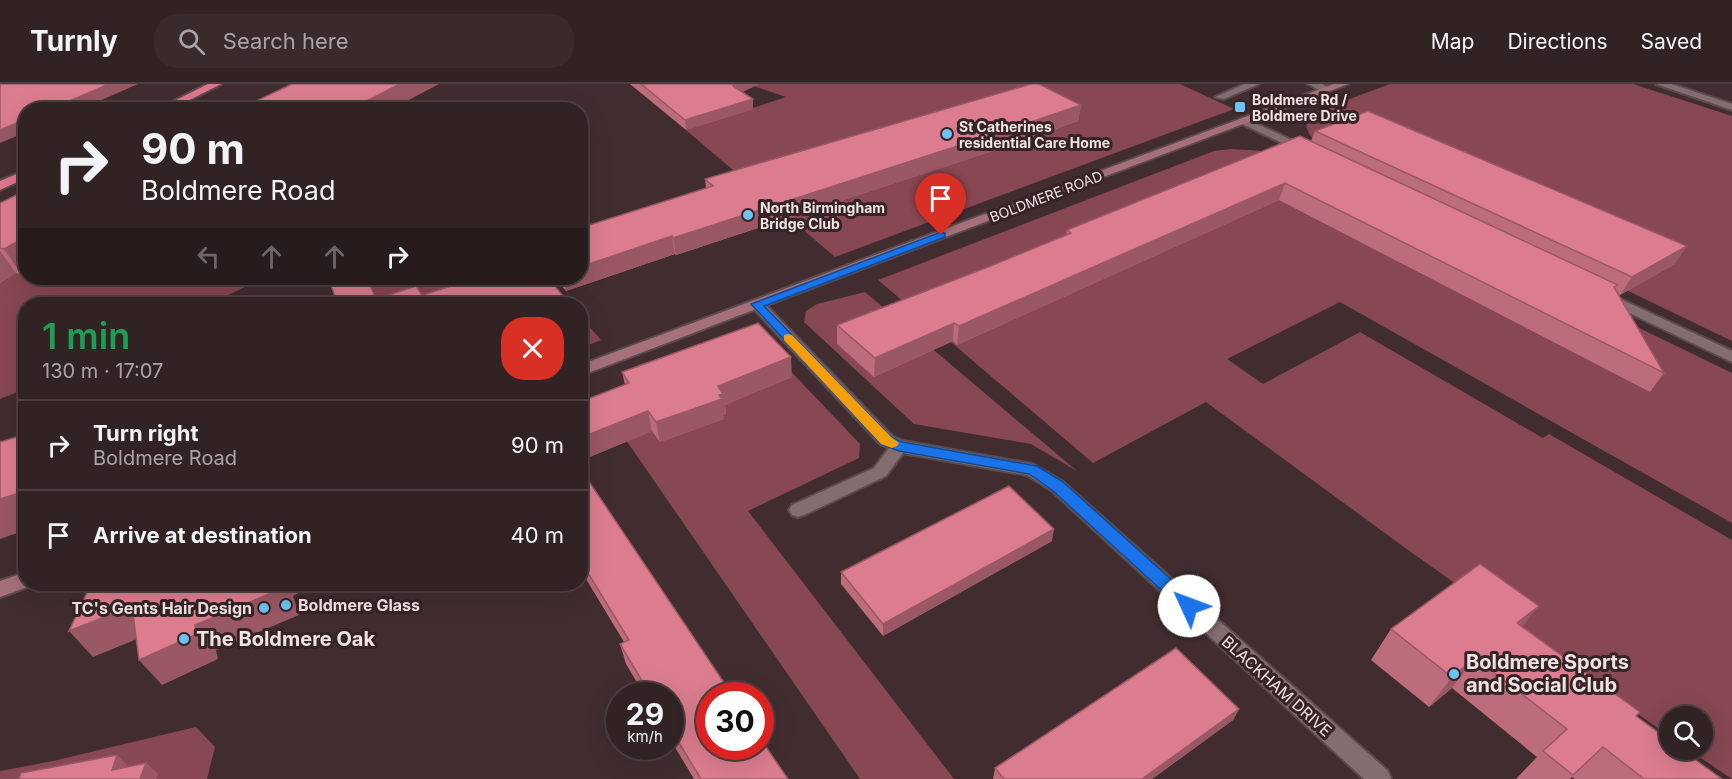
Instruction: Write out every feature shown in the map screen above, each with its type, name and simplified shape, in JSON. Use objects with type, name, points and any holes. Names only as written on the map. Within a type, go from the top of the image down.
[{"type":"highway","points":[[178,102],[216,84]]},
{"type":"highway","points":[[0,186],[18,177]]},
{"type":"main road","name":"BOLDMERE ROAD","points":[[588,367],[1342,84]]},
{"type":"main road","points":[[0,589],[18,583]]},
{"type":"street","points":[[1220,97],[1254,84]]},
{"type":"street","points":[[1313,84],[1327,90]]},
{"type":"street","points":[[1661,84],[1732,106]]},
{"type":"street","points":[[1244,121],[1315,155]]},
{"type":"street","points":[[1593,290],[1732,357]]},
{"type":"street","name":"BLACKHAM DRIVE","points":[[757,304],[886,440],[899,446],[1032,470],[1058,486],[1380,779]]},
{"type":"street","points":[[798,510],[880,472],[899,446]]},
{"type":"shaded area","points":[[758,84],[1180,84],[1234,109],[835,257],[686,130],[786,97],[754,86]]},
{"type":"shaded area","points":[[1390,84],[1633,84],[1732,116],[1732,341],[1313,139],[1307,130],[1309,116],[1312,113]]},
{"type":"shaded area","points":[[1231,149],[1264,151],[1732,373],[1732,523],[1340,302],[1227,359],[1263,384],[1360,332],[1543,438],[1549,434],[1732,540],[1732,779],[1704,760],[1713,760],[1713,706],[1659,706],[1659,729],[1206,402],[1093,463],[878,280],[1214,151]]},
{"type":"shaded area","points":[[18,195],[18,285],[249,285],[224,297],[18,297],[18,392],[0,399],[0,204]]},
{"type":"shaded area","points":[[370,285],[554,285],[565,297],[375,297]]},
{"type":"shaded area","points":[[865,292],[1077,471],[1031,444],[914,424],[804,322],[806,311],[817,304]]},
{"type":"shaded area","points":[[588,325],[601,340],[588,345]]},
{"type":"shaded area","points":[[762,341],[860,444],[859,458],[748,511],[954,779],[860,779],[597,398]]},
{"type":"shaded area","points":[[196,727],[215,747],[207,779],[0,779],[0,771],[53,761]]},
{"type":"building","points":[[0,84],[109,84],[67,102],[18,102],[18,122],[0,130]]},
{"type":"building","points":[[292,84],[400,84],[365,102],[254,102]]},
{"type":"building","points":[[641,84],[737,84],[733,86],[753,99],[685,120]]},
{"type":"building","points":[[1031,84],[1039,84],[1081,105],[588,264],[588,225],[713,186],[705,179]]},
{"type":"building","points":[[1368,111],[1687,246],[1632,277],[1315,131]]},
{"type":"building","points":[[1300,136],[1618,285],[1614,287],[1664,373],[1285,183],[959,326],[954,323],[875,358],[837,325],[988,267],[1071,233],[1067,230]]},
{"type":"building","points":[[18,194],[18,241],[4,249],[0,248],[0,203]]},
{"type":"building","points":[[331,285],[370,285],[375,297],[335,297]]},
{"type":"building","points":[[454,285],[554,285],[564,297],[382,297],[416,286],[422,295]]},
{"type":"building","points":[[758,323],[791,357],[718,386],[723,394],[719,395],[722,399],[656,422],[648,411],[588,435],[588,399],[629,383],[622,372]]},
{"type":"building","points":[[18,436],[18,493],[0,499],[0,442]]},
{"type":"building","points":[[588,480],[724,682],[696,682],[696,760],[774,758],[788,779],[701,779],[684,751],[684,682],[643,682],[620,644],[629,640],[588,573]]},
{"type":"building","points":[[1009,486],[1054,529],[883,624],[841,572]]},
{"type":"building","points":[[1480,564],[1539,606],[1517,623],[1640,712],[1636,716],[1659,733],[1659,760],[1696,760],[1722,779],[1644,779],[1603,747],[1573,775],[1543,751],[1567,729],[1475,658],[1452,677],[1391,629]]},
{"type":"building","points":[[88,591],[276,591],[195,625],[197,634],[139,660],[132,606],[69,631]]},
{"type":"building","points":[[1176,648],[1239,709],[1142,779],[1004,779],[995,768]]},
{"type":"building","points":[[117,755],[112,770],[146,763],[140,779],[19,779],[21,773]]},
{"type":"slow traffic","points":[[788,337],[886,440],[892,443]]},
{"type":"place","name":"Boldmere Rd / Boldmere Drive","points":[[1240,107]]},
{"type":"place","name":"St Catherines residential Care Home","points":[[947,134]]},
{"type":"place","name":"North Birmingham Bridge Club","points":[[748,215]]},
{"type":"place","name":"Boldmere Glass","points":[[286,605]]},
{"type":"place","name":"TC's Gents Hair Design","points":[[264,608]]},
{"type":"place","name":"The Boldmere Oak","points":[[184,639]]},
{"type":"place","name":"Boldmere Sports and Social Club","points":[[1454,674]]},
{"type":"route","points":[[941,235],[757,304],[886,440],[899,446],[1032,470],[1058,486],[1189,606]]}]
